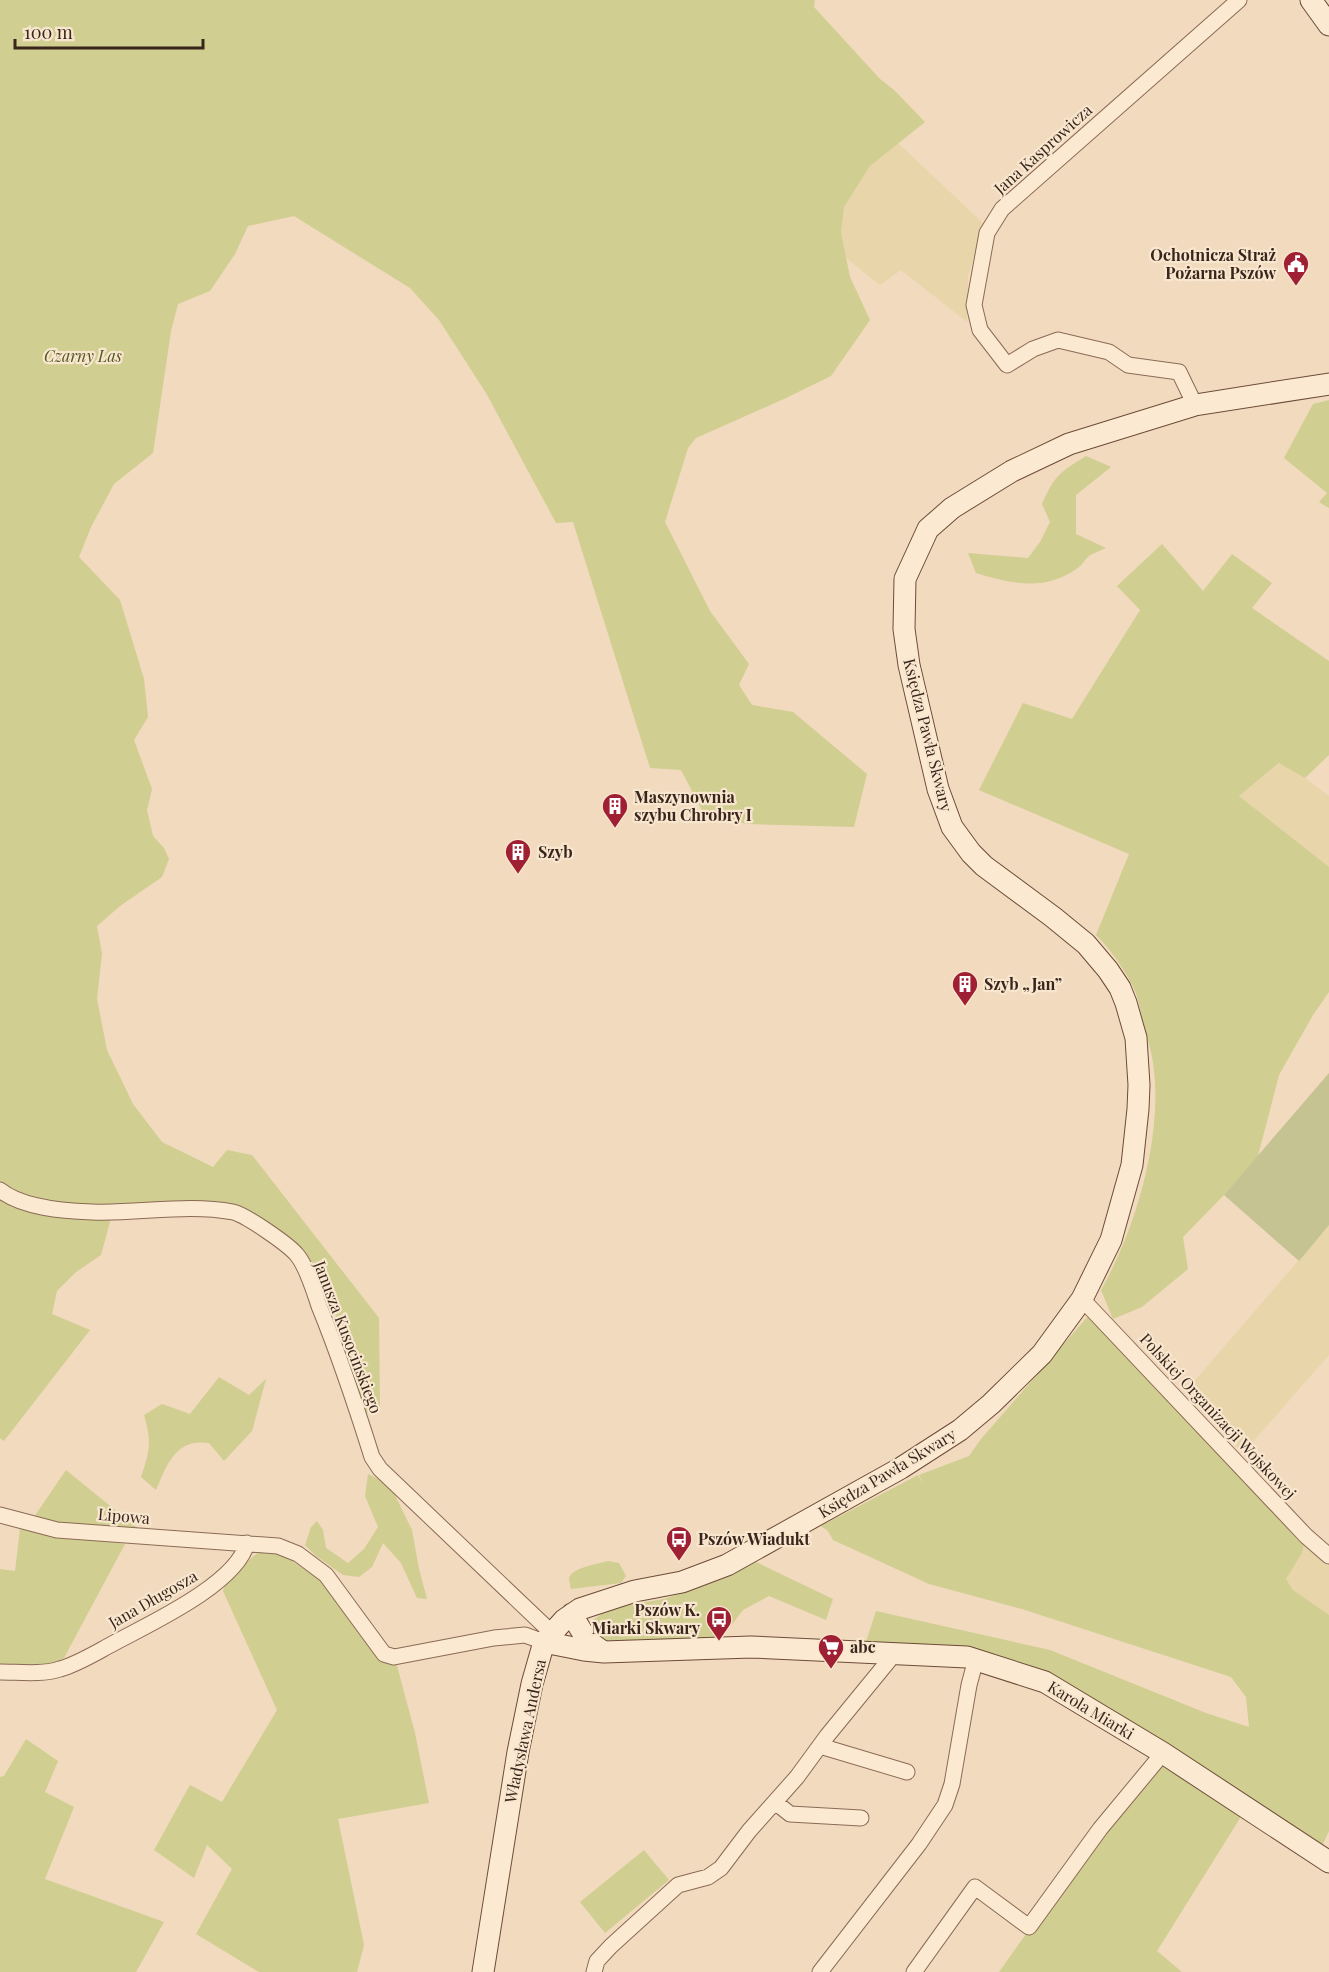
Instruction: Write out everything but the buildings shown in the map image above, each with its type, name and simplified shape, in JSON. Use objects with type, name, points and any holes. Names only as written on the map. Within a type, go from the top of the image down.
[{"type":"main road","points":[[1311,0],[1329,25]]},
{"type":"main road","name":"Księdza Pawła Skwary","points":[[572,1614],[580,1609],[635,1591],[682,1582],[727,1564],[901,1468],[960,1430],[991,1404],[1042,1354],[1082,1299],[1111,1239],[1132,1165],[1139,1085],[1132,1020],[1120,988],[1097,955],[1053,917],[984,866],[971,853],[952,826],[938,789],[909,665],[904,629],[905,579],[928,529],[952,508],[1012,471],[1070,444],[1195,405],[1329,384]]},
{"type":"main road","points":[[548,1638],[572,1614],[585,1638],[593,1647],[604,1652]]},
{"type":"main road","name":"Karola Miarki","points":[[548,1638],[584,1650],[604,1652],[751,1647],[976,1659],[1045,1682],[1163,1753],[1329,1862]]},
{"type":"main road","name":"Władysława Andersa","points":[[483,1972],[518,1752],[532,1684],[548,1638]]},
{"type":"street","name":"Jana Kasprowicza","points":[[1195,405],[1179,372],[1128,365],[1109,352],[1058,340],[1034,349],[1007,364],[980,330],[974,305],[987,233],[1002,208],[1239,0]]},
{"type":"street","name":"Janusza Kusocińskiego","points":[[0,1190],[9,1197],[58,1211],[122,1214],[193,1209],[236,1213],[278,1238],[298,1256],[311,1285],[331,1335],[372,1457],[380,1469],[548,1638]]},
{"type":"street","name":"Polskiej Organizacji Wojskowej","points":[[1082,1299],[1306,1536],[1329,1556]]},
{"type":"street","name":"Lipowa","points":[[0,1515],[57,1530],[247,1543]]},
{"type":"street","points":[[247,1543],[278,1546],[298,1554],[326,1575],[384,1654],[394,1657],[494,1638],[525,1635],[548,1638]]},
{"type":"street","name":"Jana Długosza","points":[[0,1672],[59,1670],[116,1642],[184,1606],[212,1587],[244,1555],[247,1543]]},
{"type":"street","points":[[594,1972],[597,1961],[611,1946],[678,1885],[708,1877],[721,1868],[749,1831],[797,1777],[895,1653]]},
{"type":"street","points":[[820,1972],[919,1844],[945,1805],[952,1784],[976,1659]]},
{"type":"street","points":[[820,1746],[907,1772]]},
{"type":"street","points":[[914,1972],[975,1887],[1029,1927],[1100,1828],[1163,1753]]},
{"type":"street","points":[[775,1802],[790,1814],[861,1818]]},
{"type":"shaded area","points":[[898,143],[985,225],[968,276],[967,322],[901,270],[880,285],[846,258],[841,232],[844,207],[870,166]]},
{"type":"shaded area","points":[[1280,763],[1329,796],[1329,867],[1239,796]]},
{"type":"shaded area","points":[[1329,1073],[1329,1225],[1299,1261],[1224,1195]]},
{"type":"shaded area","points":[[1329,1225],[1329,1355],[1243,1453],[1185,1392]]},
{"type":"shaded area","points":[[1305,1540],[1329,1564],[1329,1615],[1293,1590],[1286,1579],[1302,1553]]},
{"type":"green space","name":"Czarny Las","points":[[0,0],[815,0],[814,7],[880,79],[925,122],[870,166],[844,207],[841,232],[850,277],[870,320],[831,376],[696,438],[688,448],[665,522],[710,611],[749,664],[739,685],[752,705],[793,712],[867,774],[854,827],[748,824],[705,816],[681,770],[650,768],[573,522],[556,523],[486,393],[439,320],[410,288],[294,216],[248,226],[235,254],[210,291],[178,304],[171,331],[153,453],[114,484],[91,527],[79,557],[120,600],[144,679],[148,717],[134,740],[152,789],[147,810],[153,836],[164,848],[169,859],[162,877],[120,906],[97,926],[102,954],[97,999],[107,1050],[133,1104],[162,1142],[213,1167],[227,1150],[252,1155],[379,1318],[380,1410],[366,1413],[359,1407],[297,1244],[236,1212],[59,1209],[0,1189]]},
{"type":"green space","points":[[1329,400],[1329,508],[1319,502],[1327,493],[1284,458],[1313,404]]},
{"type":"green space","points":[[1086,456],[1111,467],[1076,495],[1076,534],[1106,548],[1089,556],[1067,575],[1042,583],[1016,583],[976,573],[968,553],[1028,558],[1040,542],[1050,522],[1042,504],[1051,487],[1064,471]]},
{"type":"green space","points":[[1162,544],[1203,591],[1232,554],[1272,583],[1252,608],[1329,661],[1329,755],[1305,778],[1279,763],[1239,796],[1329,867],[1329,992],[1313,1015],[1279,1075],[1258,1156],[1183,1237],[1188,1269],[1142,1307],[1113,1319],[1101,1290],[1135,1213],[1150,1155],[1155,1098],[1153,1060],[1135,991],[1118,961],[1096,935],[1129,854],[979,790],[1023,703],[1072,719],[1140,610],[1117,586]]},
{"type":"green space","points":[[0,1198],[12,1207],[111,1218],[101,1255],[76,1272],[57,1291],[52,1314],[90,1330],[4,1441],[0,1438]]},
{"type":"green space","points":[[1089,1315],[1306,1536],[1302,1553],[1286,1579],[1293,1590],[1329,1615],[1329,1831],[1321,1848],[1170,1745],[1051,1676],[865,1645],[876,1611],[1050,1650],[1206,1713],[1249,1727],[1246,1697],[1231,1677],[1022,1609],[929,1584],[833,1540],[828,1531],[821,1526],[918,1475],[924,1486],[919,1475],[969,1456],[981,1439]]},
{"type":"green space","points":[[219,1377],[249,1395],[266,1379],[252,1431],[224,1461],[209,1443],[188,1445],[181,1449],[169,1462],[156,1490],[141,1477],[149,1446],[144,1415],[162,1404],[190,1414]]},
{"type":"green space","points":[[66,1470],[141,1531],[32,1520]]},
{"type":"green space","points":[[368,1474],[390,1485],[412,1530],[427,1599],[417,1598],[401,1563],[383,1543],[372,1567],[359,1577],[343,1575],[316,1556],[305,1545],[311,1527],[317,1521],[323,1530],[326,1548],[348,1563],[364,1549],[378,1527],[365,1496]]},
{"type":"green space","points":[[20,1529],[125,1544],[64,1658],[47,1666],[0,1669],[0,1569],[15,1571]]},
{"type":"green space","points":[[260,1551],[277,1551],[328,1585],[377,1657],[396,1662],[415,1733],[429,1803],[338,1819],[364,1945],[357,1972],[259,1972],[196,1934],[232,1869],[207,1845],[194,1878],[154,1850],[190,1785],[222,1802],[277,1710],[223,1591],[227,1578]]},
{"type":"green space","points":[[608,1561],[619,1563],[626,1576],[621,1583],[571,1589],[569,1579],[574,1572]]},
{"type":"green space","points":[[756,1562],[833,1599],[826,1620],[769,1596],[743,1610],[722,1637],[660,1643],[606,1643],[595,1637],[593,1620],[610,1608],[664,1599],[725,1578]]},
{"type":"green space","points":[[26,1739],[58,1761],[45,1792],[74,1807],[45,1879],[164,1922],[136,1972],[0,1972],[0,1777],[4,1776]]},
{"type":"green space","points":[[1150,1759],[1242,1815],[1157,1951],[1182,1972],[999,1972]]},
{"type":"green space","points":[[644,1850],[669,1880],[605,1933],[580,1902]]},
{"type":"place","name":"Ochotnicza Straż Pożarna Pszów","points":[[1296,287]]},
{"type":"place","name":"Maszynownia szybu Chrobry I","points":[[615,829]]},
{"type":"place","name":"Szyb","points":[[518,875]]},
{"type":"place","name":"Szyb „Jan”","points":[[965,1007]]},
{"type":"place","name":"Pszów Wiadukt","points":[[679,1562]]},
{"type":"place","name":"Pszów K. Miarki Skwary","points":[[719,1642]]},
{"type":"place","name":"abc","points":[[831,1670]]}]
